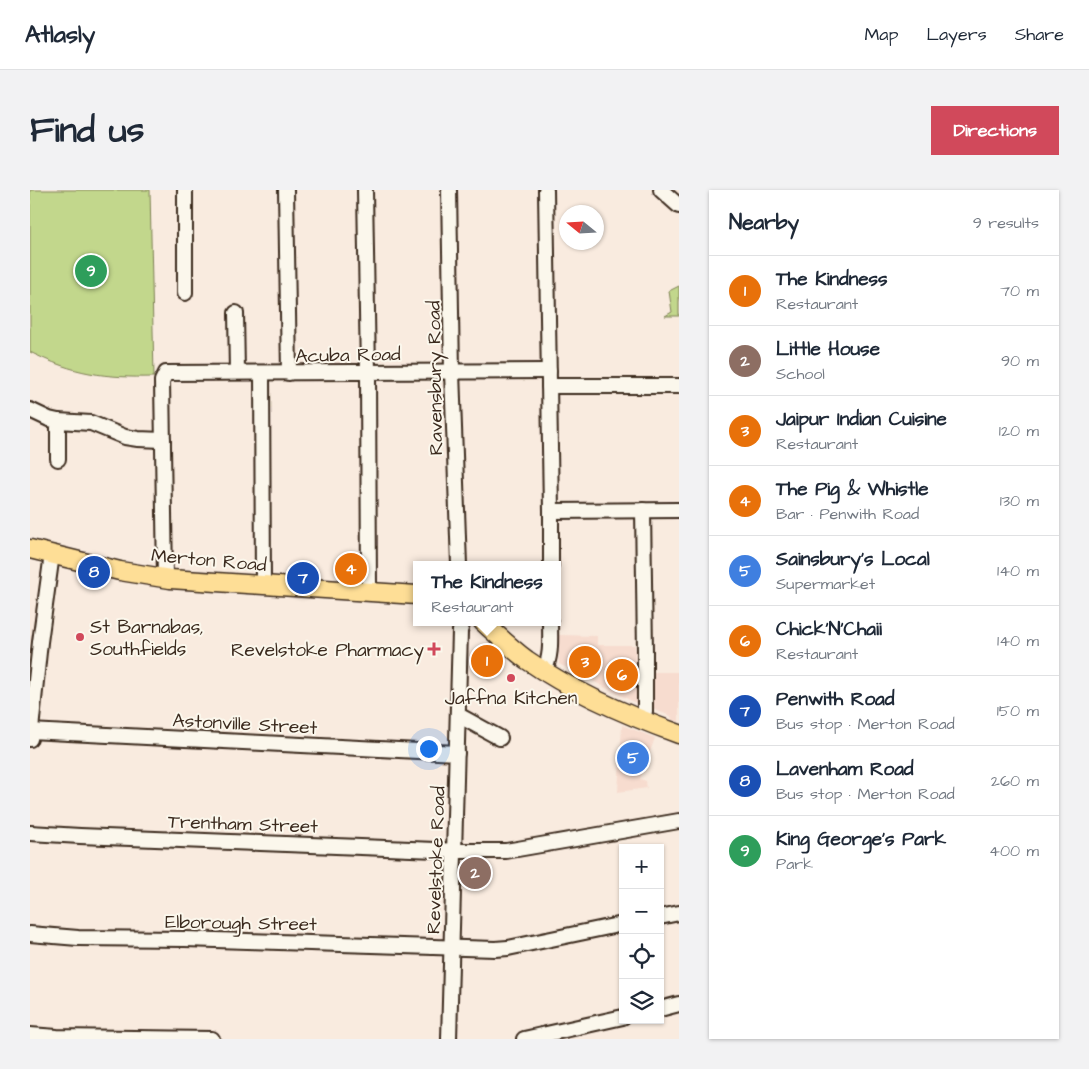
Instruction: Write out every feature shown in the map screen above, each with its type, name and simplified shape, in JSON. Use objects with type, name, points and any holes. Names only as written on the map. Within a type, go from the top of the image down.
[{"type":"main road","name":"Merton Road","points":[[30,549],[120,571],[166,579],[413,594]]},
{"type":"main road","points":[[488,626],[544,671],[610,706],[679,734]]},
{"type":"street","points":[[185,190],[185,293]]},
{"type":"street","points":[[286,190],[289,373]]},
{"type":"street","points":[[365,190],[369,591]]},
{"type":"street","name":"Ravensbury Road","points":[[449,190],[452,372],[459,561]]},
{"type":"street","points":[[546,190],[551,561]]},
{"type":"street","points":[[660,190],[679,206]]},
{"type":"street","points":[[236,313],[237,372]]},
{"type":"street","name":"Acuba Road","points":[[163,440],[162,381],[165,374],[170,372],[549,371]]},
{"type":"street","points":[[262,373],[263,585]]},
{"type":"street","points":[[549,386],[679,386]]},
{"type":"street","points":[[30,410],[58,421],[91,423],[125,437],[163,440],[166,579]]},
{"type":"street","points":[[58,421],[58,459]]},
{"type":"street","points":[[643,510],[645,645],[645,711],[643,721]]},
{"type":"street","points":[[551,511],[679,510]]},
{"type":"street","points":[[30,734],[52,554]]},
{"type":"street","name":"Revelstoke Road","points":[[449,1039],[460,631],[462,626]]},
{"type":"street","points":[[544,671],[550,654],[550,626]]},
{"type":"street","points":[[458,715],[500,738]]},
{"type":"street","name":"Astonville Street","points":[[30,734],[457,754]]},
{"type":"street","name":"Trentham Street","points":[[30,833],[454,851],[506,851],[679,821]]},
{"type":"street","points":[[664,915],[679,913]]},
{"type":"street","name":"Elborough Street","points":[[30,934],[78,938],[508,948],[619,925]]},
{"type":"street","points":[[664,1007],[679,1004]]},
{"type":"street","points":[[524,1039],[619,1018]]},
{"type":"street","points":[[30,1035],[212,1039]]},
{"type":"shaded area","points":[[559,635],[597,636],[597,645],[635,645],[636,672],[679,672],[679,722],[672,720],[671,716],[636,703],[559,664]]},
{"type":"shaded area","points":[[622,725],[655,738],[640,779],[646,781],[647,788],[618,792]]},
{"type":"green space","points":[[30,190],[150,190],[154,377],[120,377],[90,373],[61,365],[30,352]]},
{"type":"green space","points":[[679,286],[679,316],[665,316],[672,312],[669,291]]},
{"type":"place","name":"King George's Park","points":[[91,271]]},
{"type":"place","name":"The Pig & Whistle","points":[[351,569]]},
{"type":"place","name":"Lavenham Road","points":[[94,572]]},
{"type":"place","name":"Penwith Road","points":[[303,578]]},
{"type":"place","name":"St Barnabas, Southfields","points":[[80,637]]},
{"type":"place","name":"Revelstoke Pharmacy","points":[[434,649]]},
{"type":"place","name":"The Kindness","points":[[487,661]]},
{"type":"place","name":"Jaipur Indian Cuisine","points":[[585,662]]},
{"type":"place","name":"Chick'N'Chaii","points":[[622,675]]},
{"type":"place","name":"Jaffna Kitchen","points":[[511,678]]},
{"type":"place","name":"Sainsbury's Local","points":[[633,758]]},
{"type":"place","name":"Little House","points":[[475,873]]}]
